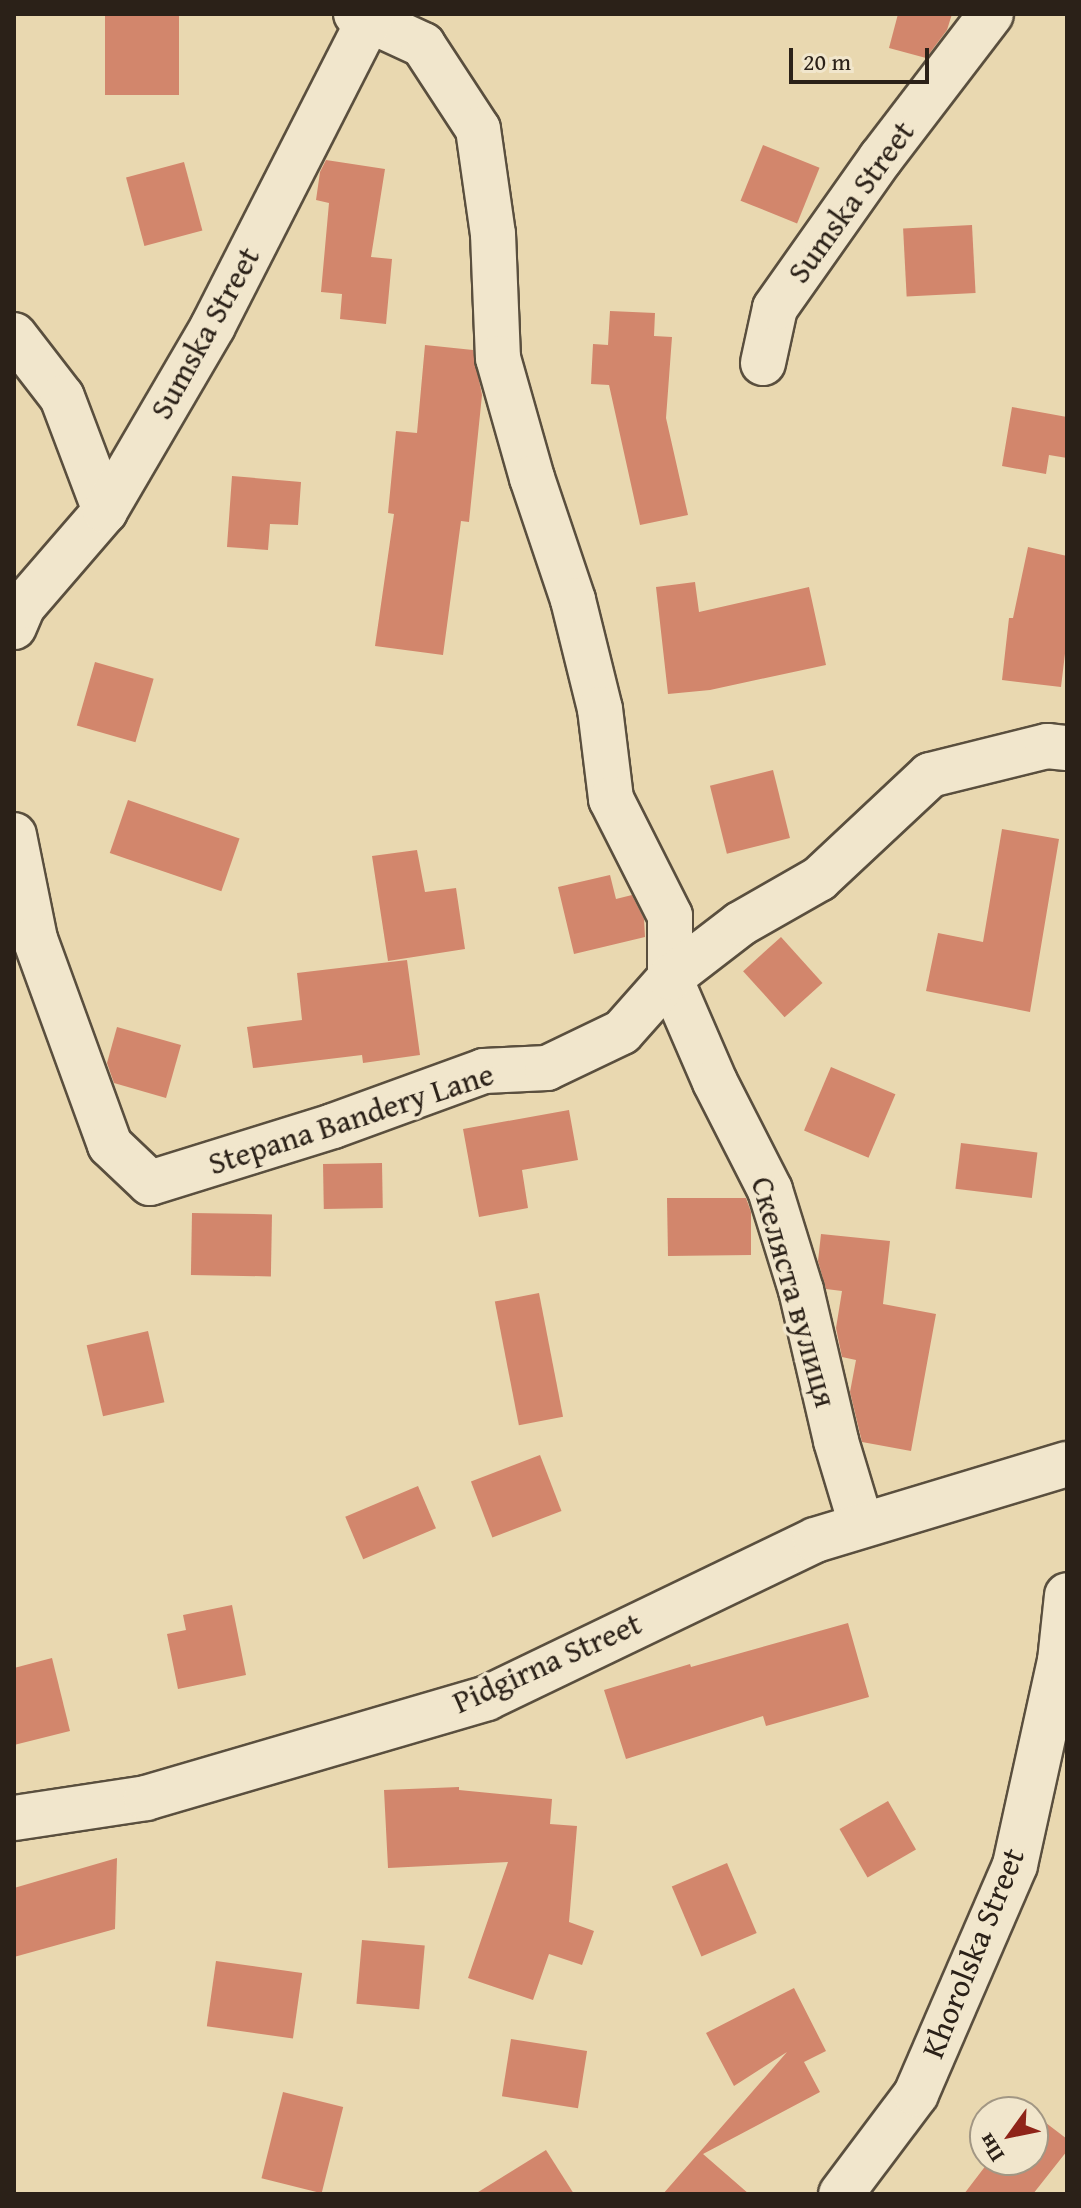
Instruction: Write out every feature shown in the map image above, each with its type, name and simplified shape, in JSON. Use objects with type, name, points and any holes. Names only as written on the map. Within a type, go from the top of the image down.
[{"type":"street","name":"Sumska Street","points":[[763,363],[775,308],[881,158],[991,14]]},
{"type":"street","name":"Sumska Street","points":[[14,627],[23,606],[105,511],[213,326],[365,16]]},
{"type":"street","points":[[365,16],[423,45],[478,129],[493,234],[498,358],[532,478],[573,600],[600,709],[611,799],[670,916],[670,978]]},
{"type":"street","points":[[14,335],[62,397],[105,511]]},
{"type":"street","name":"Stepana Bandery Lane","points":[[14,835],[35,939],[110,1145],[150,1183],[333,1126],[484,1071],[547,1068],[622,1032],[670,978],[740,924],[819,879],[930,775],[1047,746],[1067,748]]},
{"type":"street","name":"Скеляста вулиця","points":[[670,978],[715,1082],[770,1190],[801,1290],[836,1441],[861,1524]]},
{"type":"street","name":"Pidgirna Street","points":[[14,1818],[146,1798],[487,1698],[682,1601],[815,1540],[1067,1464]]},
{"type":"street","name":"Khorolska Street","points":[[841,2194],[916,2094],[1015,1865],[1060,1661],[1067,1595]]},
{"type":"building","points":[[105,14],[179,14],[179,95],[105,95]]},
{"type":"building","points":[[898,14],[952,14],[947,30],[926,58],[889,48]]},
{"type":"building","points":[[763,145],[820,168],[797,223],[741,201]]},
{"type":"building","points":[[326,160],[385,169],[371,257],[392,259],[386,324],[340,319],[342,294],[321,292],[329,203],[316,200],[320,172]]},
{"type":"building","points":[[184,162],[202,231],[144,246],[126,178]]},
{"type":"building","points":[[972,225],[976,293],[907,297],[903,229]]},
{"type":"building","points":[[610,311],[655,313],[654,336],[672,337],[666,418],[688,515],[640,525],[609,385],[591,384],[593,344],[608,345]]},
{"type":"building","points":[[425,345],[473,350],[482,395],[469,522],[461,521],[443,655],[375,646],[394,514],[388,513],[396,431],[417,433]]},
{"type":"building","points":[[1012,407],[1067,417],[1067,458],[1049,455],[1046,474],[1002,466]]},
{"type":"building","points":[[232,476],[301,482],[298,525],[270,524],[268,550],[227,547]]},
{"type":"building","points":[[1028,547],[1067,556],[1067,637],[1061,687],[1002,680],[1009,618],[1013,618]]},
{"type":"building","points":[[695,582],[699,612],[809,587],[826,665],[710,690],[668,694],[656,587]]},
{"type":"building","points":[[95,662],[154,679],[135,742],[77,725]]},
{"type":"building","points":[[773,770],[790,838],[727,854],[710,786]]},
{"type":"building","points":[[128,800],[240,838],[221,891],[110,853]]},
{"type":"building","points":[[1002,829],[1059,839],[1030,1012],[926,991],[938,933],[983,942]]},
{"type":"building","points":[[417,850],[425,892],[456,888],[465,949],[388,961],[372,856]]},
{"type":"building","points":[[610,875],[616,899],[632,895],[644,919],[645,937],[574,954],[558,887]]},
{"type":"building","points":[[781,937],[822,983],[785,1017],[743,971]]},
{"type":"building","points":[[407,960],[420,1055],[363,1063],[362,1055],[253,1068],[247,1027],[302,1020],[297,973]]},
{"type":"building","points":[[117,1027],[181,1045],[166,1098],[114,1083],[107,1063]]},
{"type":"building","points":[[831,1067],[895,1094],[868,1158],[804,1131]]},
{"type":"building","points":[[569,1110],[578,1160],[522,1170],[528,1208],[479,1217],[463,1129]]},
{"type":"building","points":[[961,1143],[1037,1152],[1032,1198],[955,1189]]},
{"type":"building","points":[[382,1163],[383,1208],[324,1209],[323,1164]]},
{"type":"building","points":[[667,1198],[746,1198],[751,1212],[751,1255],[668,1256]]},
{"type":"building","points":[[192,1213],[272,1214],[271,1276],[191,1275]]},
{"type":"building","points":[[821,1234],[890,1241],[883,1304],[936,1314],[911,1451],[862,1442],[850,1392],[856,1360],[842,1357],[836,1328],[842,1291],[826,1289],[818,1261]]},
{"type":"building","points":[[539,1293],[563,1417],[519,1425],[495,1302]]},
{"type":"building","points":[[148,1331],[164,1402],[103,1416],[87,1345]]},
{"type":"building","points":[[540,1455],[562,1511],[492,1538],[471,1482]]},
{"type":"building","points":[[418,1486],[436,1528],[363,1559],[345,1517]]},
{"type":"building","points":[[232,1605],[246,1675],[178,1689],[167,1634],[186,1630],[183,1615]]},
{"type":"building","points":[[848,1623],[869,1697],[766,1726],[763,1716],[626,1759],[604,1690]]},
{"type":"building","points":[[52,1658],[70,1731],[14,1745],[14,1668]]},
{"type":"building","points":[[459,1787],[459,1790],[552,1799],[550,1824],[577,1826],[569,1922],[594,1931],[582,1965],[549,1954],[533,2000],[468,1978],[508,1862],[388,1868],[384,1790]]},
{"type":"building","points":[[888,1801],[916,1849],[868,1877],[840,1829]]},
{"type":"building","points":[[117,1858],[115,1929],[14,1957],[14,1888]]},
{"type":"building","points":[[727,1863],[757,1933],[701,1956],[672,1886]]},
{"type":"building","points":[[362,1940],[425,1945],[419,2009],[356,2004]]},
{"type":"building","points":[[216,1961],[302,1973],[293,2038],[207,2026]]},
{"type":"building","points":[[794,1988],[826,2051],[804,2062],[820,2092],[703,2154],[749,2194],[663,2194],[787,2052],[734,2086],[706,2033]]},
{"type":"building","points":[[511,2039],[587,2051],[578,2108],[502,2096]]},
{"type":"building","points":[[283,2092],[343,2107],[322,2193],[261,2178]]},
{"type":"building","points":[[1049,2125],[1067,2139],[1067,2151],[1049,2174]]},
{"type":"building","points":[[546,2150],[574,2194],[475,2194]]},
{"type":"building","points":[[978,2176],[1047,2176],[1033,2194],[964,2194]]}]
